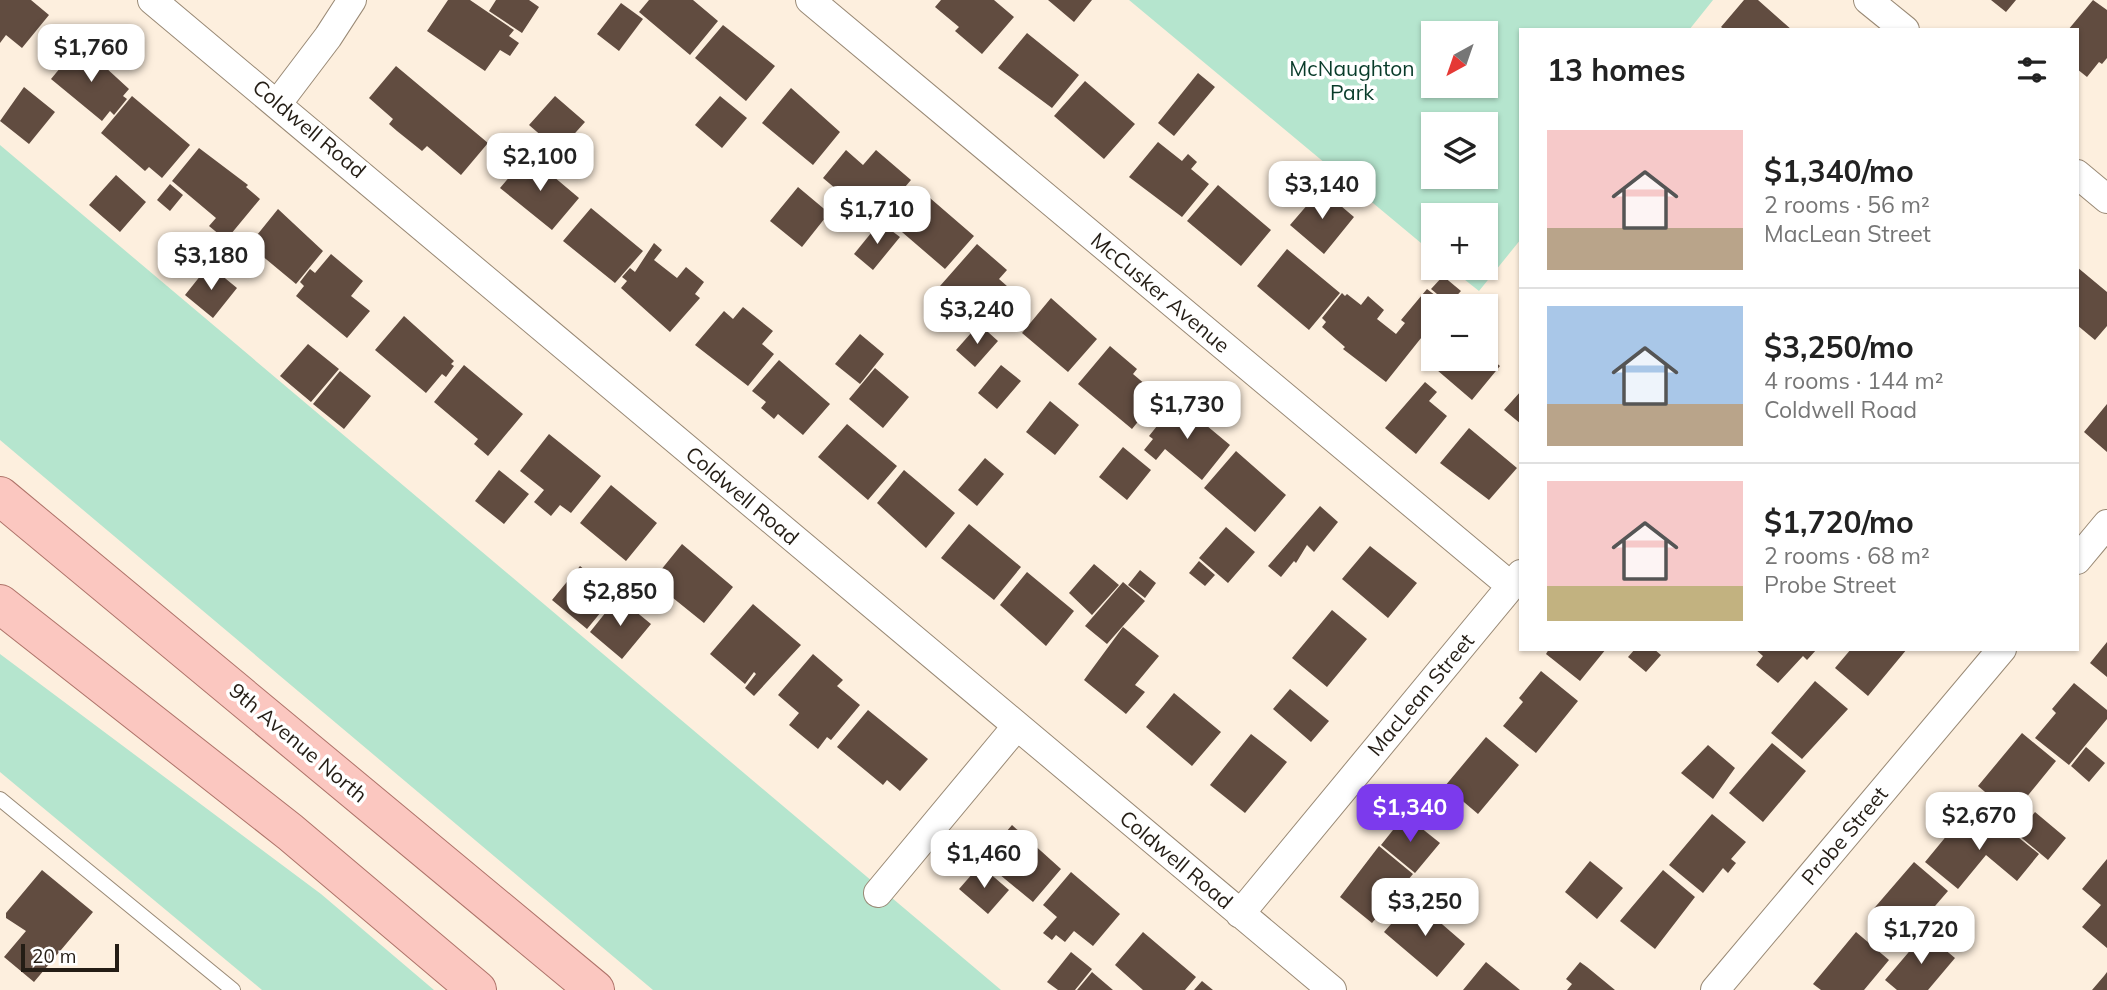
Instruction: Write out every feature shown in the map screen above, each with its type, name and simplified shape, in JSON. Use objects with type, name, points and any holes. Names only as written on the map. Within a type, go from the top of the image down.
[{"type":"main road","name":"9th Avenue North","points":[[0,496],[596,990]]},
{"type":"main road","points":[[0,604],[290,832],[477,990]]},
{"type":"street","name":"Coldwell Road","points":[[152,0],[1332,990]]},
{"type":"street","points":[[278,103],[352,0]]},
{"type":"street","name":"McCusker Avenue","points":[[810,0],[1516,580]]},
{"type":"street","points":[[1868,0],[1903,28]]},
{"type":"street","points":[[2079,176],[2107,199]]},
{"type":"street","points":[[2079,558],[2107,524]]},
{"type":"street","name":"MacLean Street","points":[[1240,914],[1516,580]]},
{"type":"street","name":"Probe Street","points":[[1715,990],[2000,651]]},
{"type":"street","points":[[878,893],[1016,727]]},
{"type":"lane","points":[[0,799],[233,990]]},
{"type":"green space","name":"McNaughton Park","points":[[1129,0],[1713,0],[1691,28],[1519,28],[1519,241],[1498,267],[1498,203],[1421,203],[1421,243]]},
{"type":"green space","points":[[0,145],[1001,990],[653,990],[0,440]]},
{"type":"green space","name":"McNaughton Park","points":[[1465,280],[1488,280],[1479,291]]},
{"type":"green space","points":[[0,654],[321,894],[434,990],[262,990],[0,772]]},
{"type":"building","points":[[0,0],[31,0],[49,15],[22,48],[6,35],[0,43]]},
{"type":"building","points":[[448,0],[470,0],[514,30],[509,36],[519,43],[510,56],[500,50],[485,71],[427,31]]},
{"type":"building","points":[[496,0],[529,0],[539,7],[522,33],[489,11]]},
{"type":"building","points":[[649,0],[693,0],[718,21],[690,55],[639,12]]},
{"type":"building","points":[[941,0],[994,0],[1014,17],[982,54],[955,31],[959,27],[935,7]]},
{"type":"building","points":[[1048,0],[1092,0],[1074,22]]},
{"type":"building","points":[[1744,0],[1758,0],[1790,28],[1722,28]]},
{"type":"building","points":[[1991,0],[2016,0],[2006,12]]},
{"type":"building","points":[[2093,0],[2107,10],[2107,58],[2102,64],[2099,62],[2087,77],[2079,71],[2079,28],[2070,28]]},
{"type":"building","points":[[621,3],[643,19],[619,51],[597,34]]},
{"type":"building","points":[[723,25],[775,66],[746,101],[695,58]]},
{"type":"building","points":[[1027,33],[1079,75],[1052,108],[998,68]]},
{"type":"building","points":[[80,44],[129,89],[123,96],[127,99],[114,115],[110,111],[102,121],[51,79]]},
{"type":"building","points":[[396,66],[488,143],[461,175],[427,146],[422,151],[397,131],[389,124],[393,119],[369,98]]},
{"type":"building","points":[[1198,73],[1215,87],[1174,136],[1158,123]]},
{"type":"building","points":[[1085,81],[1135,124],[1104,159],[1054,116]]},
{"type":"building","points":[[24,87],[55,112],[29,144],[0,121]]},
{"type":"building","points":[[791,88],[840,132],[813,165],[762,123]]},
{"type":"building","points":[[132,96],[190,145],[162,178],[149,167],[145,171],[101,133]]},
{"type":"building","points":[[555,96],[585,122],[559,151],[529,125]]},
{"type":"building","points":[[720,96],[747,118],[722,148],[695,125]]},
{"type":"building","points":[[1158,142],[1182,161],[1188,154],[1197,162],[1191,169],[1209,184],[1182,217],[1129,177]]},
{"type":"building","points":[[199,148],[248,185],[246,187],[260,199],[226,240],[209,226],[216,218],[172,181]]},
{"type":"building","points":[[846,150],[863,165],[876,150],[911,180],[875,222],[823,178]]},
{"type":"building","points":[[528,155],[579,198],[552,230],[500,188]]},
{"type":"building","points":[[116,175],[146,202],[120,232],[89,205]]},
{"type":"building","points":[[170,184],[183,195],[170,211],[157,200]]},
{"type":"building","points":[[1218,185],[1271,230],[1241,266],[1187,221]]},
{"type":"building","points":[[798,187],[829,213],[802,247],[770,221]]},
{"type":"building","points":[[1321,189],[1354,217],[1324,254],[1290,225]]},
{"type":"building","points":[[923,192],[974,236],[945,269],[895,226]]},
{"type":"building","points":[[591,208],[643,251],[615,283],[563,241]]},
{"type":"building","points":[[278,209],[323,251],[296,284],[249,245]]},
{"type":"building","points":[[880,222],[900,237],[873,270],[854,254]]},
{"type":"building","points":[[654,243],[662,250],[654,260],[677,278],[686,267],[704,282],[695,294],[700,298],[670,332],[621,288],[627,281],[622,277],[630,268],[635,272]]},
{"type":"building","points":[[977,244],[1007,270],[999,279],[1016,294],[987,327],[940,286]]},
{"type":"building","points":[[1287,249],[1340,293],[1309,330],[1257,286]]},
{"type":"building","points":[[331,254],[363,281],[351,296],[370,311],[347,338],[296,296],[304,286],[300,282],[310,269],[315,273]]},
{"type":"building","points":[[209,265],[237,288],[213,318],[185,295]]},
{"type":"building","points":[[2079,269],[2107,292],[2107,326],[2095,340],[2079,327]]},
{"type":"building","points":[[1439,280],[1448,280],[1461,291],[1458,294],[1437,294],[1431,289]]},
{"type":"building","points":[[1342,293],[1361,305],[1368,296],[1384,310],[1377,319],[1396,334],[1405,323],[1401,320],[1421,296],[1421,338],[1386,382],[1343,349],[1345,347],[1322,327],[1326,322],[1322,318]]},
{"type":"building","points":[[1051,298],[1097,339],[1068,372],[1022,333]]},
{"type":"building","points":[[743,307],[773,331],[762,344],[774,354],[748,386],[695,345],[724,311],[733,319]]},
{"type":"building","points":[[404,316],[454,361],[451,364],[454,366],[446,377],[442,374],[426,393],[375,350]]},
{"type":"building","points":[[979,324],[998,341],[975,367],[956,350]]},
{"type":"building","points":[[860,334],[884,354],[860,384],[835,364]]},
{"type":"building","points":[[308,344],[339,369],[311,402],[280,376]]},
{"type":"building","points":[[1110,346],[1137,369],[1133,374],[1159,396],[1132,429],[1078,384]]},
{"type":"building","points":[[779,360],[830,404],[803,435],[778,414],[774,419],[761,408],[766,402],[752,391]]},
{"type":"building","points":[[464,365],[523,414],[488,456],[474,444],[478,439],[434,402]]},
{"type":"building","points":[[1001,365],[1021,381],[997,409],[978,393]]},
{"type":"building","points":[[875,368],[909,397],[883,428],[849,399]]},
{"type":"building","points":[[340,371],[371,396],[344,429],[313,404]]},
{"type":"building","points":[[1438,371],[1496,371],[1472,400]]},
{"type":"building","points":[[1425,382],[1437,392],[1429,401],[1447,416],[1416,454],[1385,428]]},
{"type":"building","points":[[1519,393],[1519,422],[1504,410]]},
{"type":"building","points":[[1050,401],[1079,425],[1055,455],[1026,432]]},
{"type":"building","points":[[1177,401],[1230,445],[1202,480],[1165,449],[1156,460],[1144,450],[1153,439],[1149,436]]},
{"type":"building","points":[[2107,404],[2107,452],[2084,432]]},
{"type":"building","points":[[847,424],[897,466],[868,500],[818,457]]},
{"type":"building","points":[[1469,428],[1517,468],[1489,500],[1440,463]]},
{"type":"building","points":[[549,434],[601,476],[571,513],[560,505],[551,516],[534,502],[544,490],[520,471]]},
{"type":"building","points":[[1123,447],[1151,470],[1127,500],[1099,477]]},
{"type":"building","points":[[1236,451],[1286,495],[1255,532],[1204,488]]},
{"type":"building","points":[[985,458],[1004,474],[977,506],[958,490]]},
{"type":"building","points":[[499,470],[529,494],[504,524],[475,501]]},
{"type":"building","points":[[904,470],[955,513],[926,548],[877,503]]},
{"type":"building","points":[[611,485],[657,523],[626,561],[580,523]]},
{"type":"building","points":[[1320,506],[1338,522],[1314,552],[1307,545],[1296,563],[1294,561],[1281,577],[1268,566]]},
{"type":"building","points":[[969,524],[1021,567],[994,600],[941,558]]},
{"type":"building","points":[[1226,527],[1255,552],[1228,583],[1199,558]]},
{"type":"building","points":[[682,544],[733,587],[704,623],[652,581]]},
{"type":"building","points":[[1370,546],[1417,583],[1388,618],[1342,579]]},
{"type":"building","points":[[1199,561],[1215,575],[1205,586],[1189,573]]},
{"type":"building","points":[[1094,564],[1119,585],[1092,615],[1069,593]]},
{"type":"building","points":[[580,566],[615,595],[587,629],[552,600]]},
{"type":"building","points":[[1140,570],[1156,583],[1145,598],[1128,585]]},
{"type":"building","points":[[1027,572],[1074,611],[1046,646],[1000,605]]},
{"type":"building","points":[[1123,582],[1145,601],[1107,644],[1085,626]]},
{"type":"building","points":[[618,597],[651,624],[622,659],[590,632]]},
{"type":"building","points":[[753,604],[801,645],[754,696],[745,688],[756,674],[754,672],[745,684],[710,654]]},
{"type":"building","points":[[1332,610],[1367,639],[1327,687],[1292,658]]},
{"type":"building","points":[[1123,627],[1159,656],[1135,685],[1145,692],[1126,714],[1084,680]]},
{"type":"building","points":[[2107,642],[2107,677],[2090,663]]},
{"type":"building","points":[[1548,651],[1604,651],[1580,681],[1546,654]]},
{"type":"building","points":[[1633,651],[1656,651],[1661,655],[1646,672],[1628,657]]},
{"type":"building","points":[[1757,651],[1815,651],[1807,660],[1803,656],[1778,683],[1756,665],[1763,656]]},
{"type":"building","points":[[1849,651],[1905,651],[1868,696],[1835,668]]},
{"type":"building","points":[[813,654],[843,680],[837,686],[860,705],[831,740],[827,737],[818,749],[789,725],[799,713],[778,695]]},
{"type":"building","points":[[1541,671],[1578,701],[1536,753],[1503,726],[1523,702],[1519,698]]},
{"type":"building","points":[[1815,681],[1848,709],[1802,759],[1771,733]]},
{"type":"building","points":[[2074,683],[2107,710],[2107,719],[2069,765],[2035,738],[2056,713],[2052,709]]},
{"type":"building","points":[[1290,689],[1329,721],[1311,742],[1273,709]]},
{"type":"building","points":[[1174,693],[1221,732],[1192,766],[1146,727]]},
{"type":"building","points":[[868,710],[928,759],[900,791],[887,780],[883,785],[837,747]]},
{"type":"building","points":[[2022,733],[2056,761],[2012,815],[1978,786]]},
{"type":"building","points":[[1251,734],[1287,762],[1245,813],[1210,785]]},
{"type":"building","points":[[1486,737],[1519,765],[1478,814],[1445,786]]},
{"type":"building","points":[[1772,743],[1806,771],[1763,822],[1729,793]]},
{"type":"building","points":[[1708,745],[1735,768],[1713,799],[1681,773]]},
{"type":"building","points":[[2086,747],[2105,763],[2089,782],[2071,766]]},
{"type":"building","points":[[1967,811],[2000,838],[2008,829],[2039,854],[2017,881],[1986,855],[1958,889],[1925,862]]},
{"type":"building","points":[[2035,812],[2066,838],[2048,860],[2017,834]]},
{"type":"building","points":[[1712,814],[1746,842],[1731,859],[1736,863],[1728,873],[1723,868],[1703,893],[1669,865]]},
{"type":"building","points":[[1405,815],[1440,843],[1415,873],[1381,845]]},
{"type":"building","points":[[1012,825],[1061,869],[1033,902],[982,860]]},
{"type":"building","points":[[1379,846],[1413,874],[1372,923],[1340,897]]},
{"type":"building","points":[[2107,859],[2107,948],[2082,927],[2101,905],[2082,889]]},
{"type":"building","points":[[1590,861],[1623,888],[1597,919],[1565,892]]},
{"type":"building","points":[[1914,862],[1948,891],[1904,942],[1870,913]]},
{"type":"building","points":[[980,865],[1009,890],[988,914],[959,889]]},
{"type":"building","points":[[42,870],[93,912],[34,982],[4,957],[26,931],[6,918],[6,913]]},
{"type":"building","points":[[1663,870],[1695,897],[1655,949],[1620,921]]},
{"type":"building","points":[[1071,872],[1120,914],[1093,946],[1074,931],[1065,942],[1056,935],[1052,940],[1043,933],[1057,917],[1043,905]]},
{"type":"building","points":[[1413,899],[1465,944],[1437,977],[1384,932]]},
{"type":"building","points":[[1143,932],[1196,977],[1185,990],[1143,990],[1115,965]]},
{"type":"building","points":[[1856,932],[1889,960],[1864,990],[1821,990],[1813,984]]},
{"type":"building","points":[[1925,933],[1955,958],[1928,990],[1897,990],[1885,980]]},
{"type":"building","points":[[1071,952],[1092,969],[1075,990],[1058,990],[1047,982]]},
{"type":"building","points":[[1486,962],[1520,990],[1463,990]]},
{"type":"building","points":[[1580,962],[1615,990],[1567,990],[1572,984],[1566,979]]},
{"type":"building","points":[[1092,972],[1113,990],[1077,990]]},
{"type":"building","points":[[2107,972],[2107,990],[2092,990],[2104,976]]},
{"type":"building","points":[[1202,981],[1213,990],[1194,990]]}]
